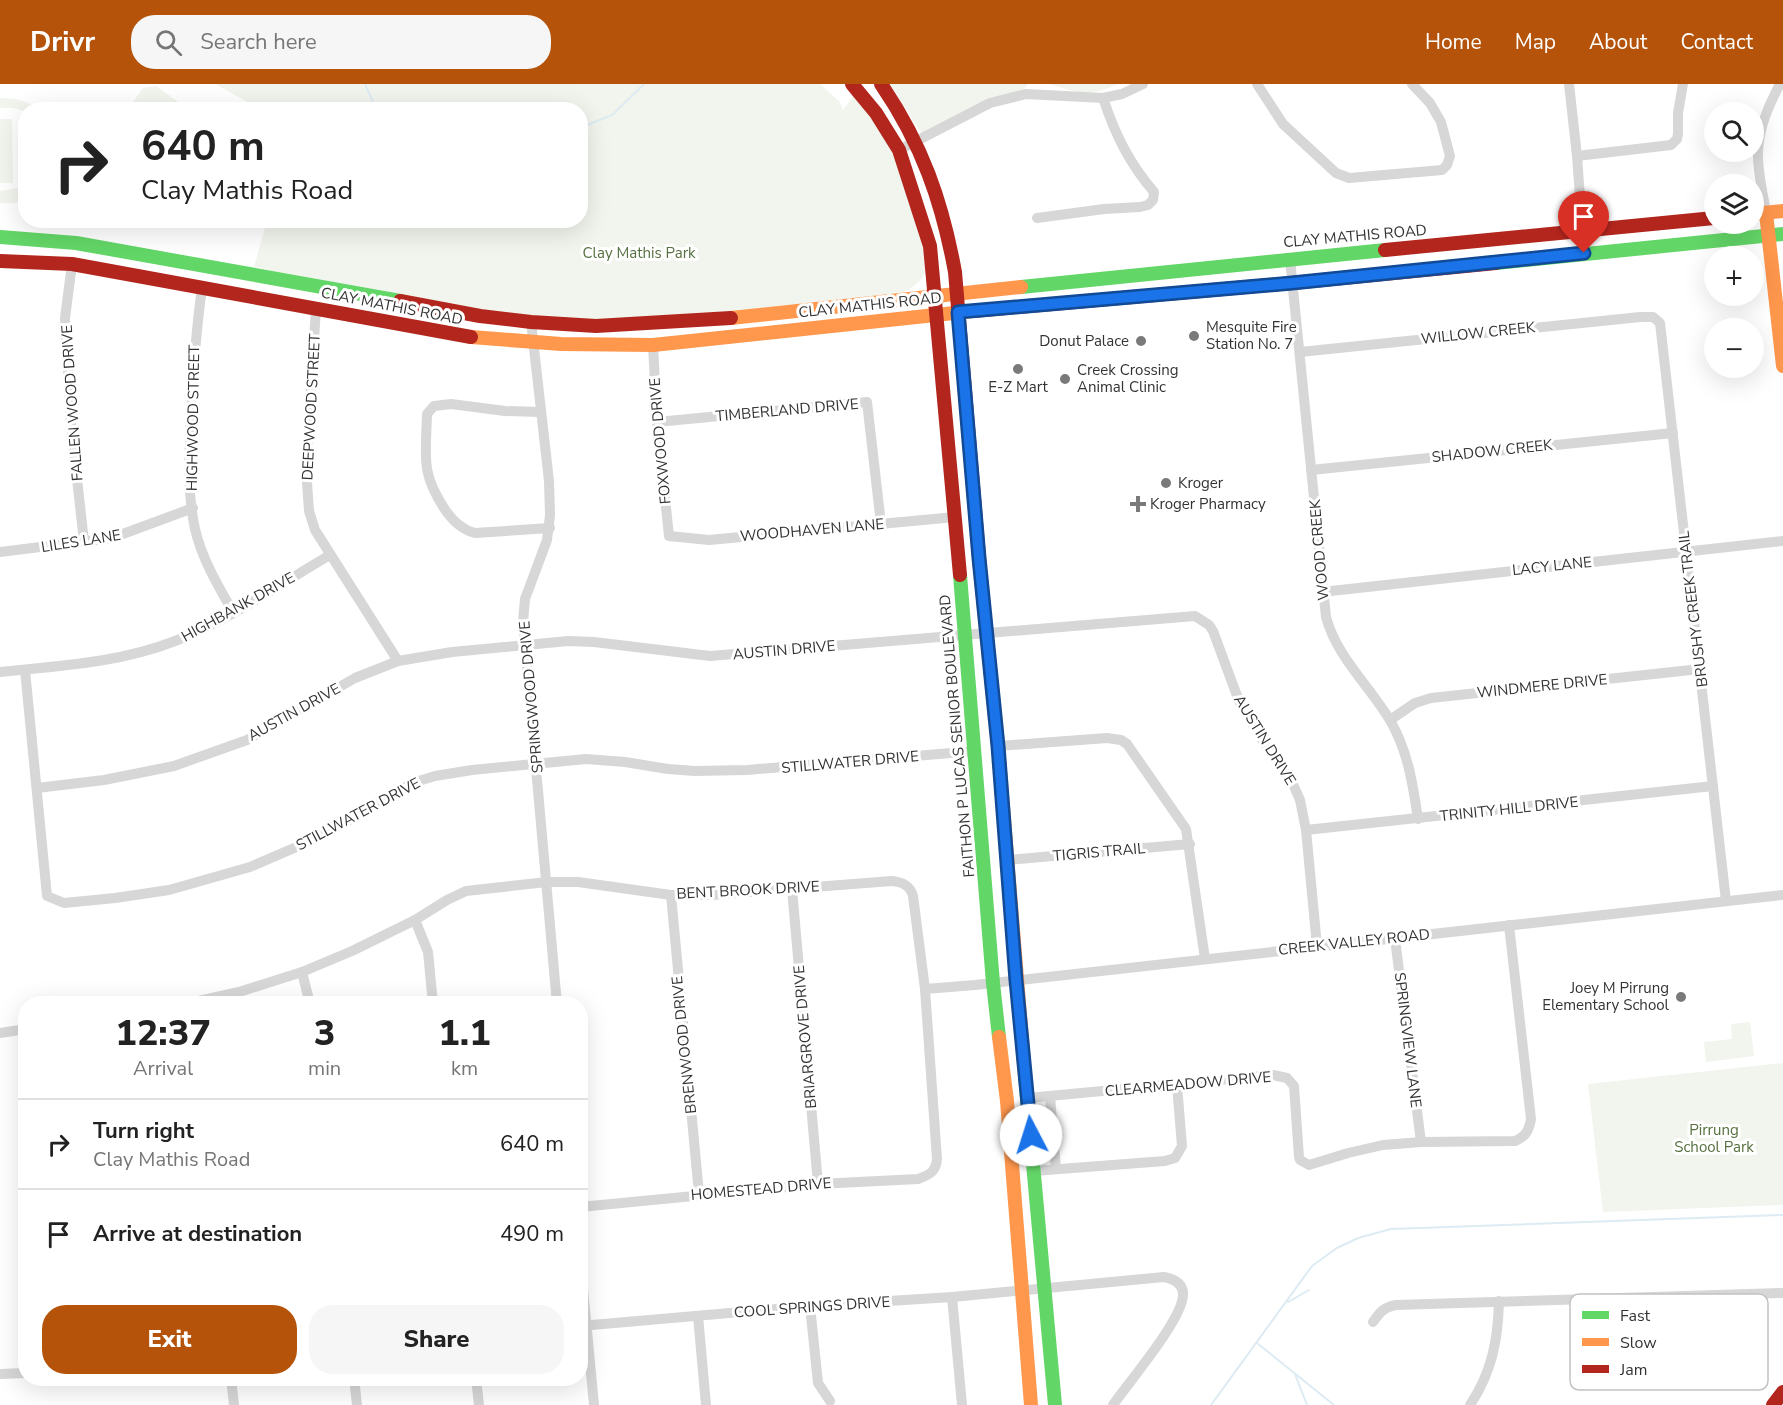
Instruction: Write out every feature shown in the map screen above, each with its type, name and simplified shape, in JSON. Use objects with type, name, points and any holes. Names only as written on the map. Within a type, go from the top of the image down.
[{"type":"main road","name":"FAITHON P LUCAS SENIOR BOULEVARD","points":[[852,84],[876,113],[900,150],[930,246],[966,635],[993,983],[1007,1101],[1031,1405]]},
{"type":"main road","points":[[881,84],[916,140],[934,183],[945,217],[952,250],[998,746],[1016,980],[1054,1405]]},
{"type":"main road","points":[[1764,213],[1783,211]]},
{"type":"main road","name":"CLAY MATHIS ROAD","points":[[0,237],[76,243],[426,308],[531,322],[596,326],[713,320],[1290,259],[1704,219]]},
{"type":"main road","points":[[1764,219],[1776,235],[1783,366]]},
{"type":"main road","name":"CLAY MATHIS ROAD","points":[[0,261],[72,264],[469,337],[594,346],[652,345],[937,314],[1178,294],[1776,235]]},
{"type":"main road","points":[[1411,247],[1413,271]]},
{"type":"main road","points":[[1175,271],[1178,294]]},
{"type":"main road","points":[[1085,280],[1087,302]]},
{"type":"main road","points":[[952,485],[972,483]]},
{"type":"main road","points":[[1773,1405],[1783,1392]]},
{"type":"street","points":[[900,150],[983,106],[1026,94],[1103,98],[1122,94],[1143,84]]},
{"type":"street","points":[[1257,84],[1283,124],[1342,177],[1442,170],[1447,165],[1450,156],[1441,122],[1430,104],[1412,84]]},
{"type":"street","points":[[1569,84],[1584,253]]},
{"type":"street","points":[[1577,156],[1671,145],[1677,139],[1678,134],[1678,113],[1683,84]]},
{"type":"street","points":[[1759,174],[1761,129],[1780,84]]},
{"type":"street","points":[[1036,218],[1140,207],[1148,205],[1153,200],[1154,192],[1134,166],[1113,129],[1103,98]]},
{"type":"street","name":"WOOD CREEK","points":[[1290,259],[1326,617],[1342,654],[1390,720],[1403,747],[1410,771],[1418,819]]},
{"type":"street","name":"FALLEN WOOD DRIVE","points":[[72,264],[65,318],[71,424],[84,542]]},
{"type":"street","name":"HIGHWOOD STREET","points":[[202,288],[195,337],[189,464],[193,508],[196,530],[208,567],[233,612]]},
{"type":"street","name":"DEEPWOOD STREET","points":[[316,308],[306,468],[309,510],[315,530],[398,661]]},
{"type":"street","name":"WILLOW CREEK","points":[[1300,352],[1640,317],[1656,319]]},
{"type":"street","name":"BRUSHY CREEK TRAIL","points":[[1656,319],[1663,333],[1726,901]]},
{"type":"street","name":"SPRINGWOOD DRIVE","points":[[531,322],[549,481],[550,528],[525,599],[523,621],[557,996]]},
{"type":"street","name":"FOXWOOD DRIVE","points":[[652,345],[657,422],[669,536]]},
{"type":"street","name":"TIMBERLAND DRIVE","points":[[657,422],[867,402],[880,524]]},
{"type":"street","points":[[540,412],[505,411],[444,404],[434,406],[427,414],[426,461],[428,477],[436,497],[458,524],[469,532],[550,528]]},
{"type":"street","name":"SHADOW CREEK","points":[[1311,470],[1673,433]]},
{"type":"street","name":"LILES LANE","points":[[0,552],[112,538],[193,508]]},
{"type":"street","name":"WOODHAVEN LANE","points":[[669,536],[709,540],[955,517]]},
{"type":"street","name":"LACY LANE","points":[[1322,592],[1783,541]]},
{"type":"street","name":"HIGHBANK DRIVE","points":[[0,672],[89,662],[135,654],[174,642],[204,629],[330,555]]},
{"type":"street","name":"AUSTIN DRIVE","points":[[37,788],[104,780],[174,766],[247,740],[345,683],[398,661],[452,652],[568,641],[710,656],[1189,616],[1203,620],[1213,631],[1239,701],[1296,789],[1306,830],[1317,946]]},
{"type":"street","name":"WINDMERE DRIVE","points":[[1390,720],[1415,704],[1431,698],[1700,669]]},
{"type":"street","name":"STILLWATER DRIVE","points":[[25,670],[46,896],[64,903],[169,890],[250,867],[322,836],[412,783],[435,776],[537,762],[586,759],[695,771],[747,770],[975,751]]},
{"type":"street","points":[[998,746],[1107,738],[1121,740],[1134,752],[1188,834],[1205,958]]},
{"type":"street","name":"TRINITY HILL DRIVE","points":[[1306,830],[1713,786]]},
{"type":"street","name":"TIGRIS TRAIL","points":[[1007,860],[1190,844]]},
{"type":"street","name":"BENT BROOK DRIVE","points":[[224,996],[302,972],[352,951],[415,920],[466,891],[547,882],[578,882],[671,894],[711,896],[892,881],[905,884],[913,896],[925,989],[937,1166]]},
{"type":"street","name":"BRIARGROVE DRIVE","points":[[792,889],[818,1184]]},
{"type":"street","name":"BRENWOOD DRIVE","points":[[671,894],[699,1194]]},
{"type":"street","name":"CREEK VALLEY ROAD","points":[[925,989],[1783,895]]},
{"type":"street","points":[[415,920],[428,952],[433,996]]},
{"type":"street","name":"CLEARMEADOW DRIVE","points":[[1028,1098],[1273,1075],[1287,1078],[1292,1082],[1296,1093],[1299,1157],[1309,1165],[1370,1147],[1420,1142],[1509,1142],[1520,1139],[1528,1131],[1531,1119],[1509,925]]},
{"type":"street","name":"SPRINGVIEW LANE","points":[[1395,939],[1420,1142]]},
{"type":"street","points":[[302,972],[307,996]]},
{"type":"street","points":[[0,1033],[18,1030]]},
{"type":"street","points":[[1034,1171],[1165,1161],[1175,1158],[1182,1146],[1177,1084]]},
{"type":"street","points":[[1050,1096],[1056,1169]]},
{"type":"street","name":"HOMESTEAD DRIVE","points":[[588,1206],[818,1184],[918,1179],[928,1176],[937,1166]]},
{"type":"street","name":"COOL SPRINGS DRIVE","points":[[588,1326],[1173,1278],[1181,1286],[1182,1301],[1174,1320],[1113,1405]]},
{"type":"street","points":[[1748,1294],[1783,1293]]},
{"type":"street","points":[[952,1297],[962,1405]]},
{"type":"street","points":[[1373,1322],[1387,1306],[1570,1299]]},
{"type":"street","points":[[1470,1405],[1482,1386],[1492,1362],[1498,1337],[1499,1301]]},
{"type":"street","points":[[810,1306],[818,1383],[830,1401]]},
{"type":"street","points":[[698,1316],[706,1405]]},
{"type":"street","points":[[588,1358],[594,1405]]},
{"type":"street","points":[[0,1374],[18,1373]]},
{"type":"street","points":[[232,1386],[234,1405]]},
{"type":"street","points":[[355,1386],[357,1405]]},
{"type":"street","points":[[477,1386],[478,1405]]},
{"type":"green space","name":"Clay Mathis Park","points":[[215,84],[820,84],[840,102],[843,110],[854,95],[879,129],[899,167],[915,207],[926,258],[925,273],[914,286],[893,296],[688,317],[599,321],[538,320],[362,292],[254,267],[265,228],[588,228],[588,102],[247,102]]},
{"type":"green space","points":[[890,84],[1028,84],[1024,90],[922,134]]},
{"type":"green space","points":[[1050,84],[1118,84],[1084,93]]},
{"type":"green space","points":[[156,86],[178,102],[133,102],[143,88]]},
{"type":"green space","points":[[0,98],[24,102],[18,102],[18,109],[0,108]]},
{"type":"green space","points":[[0,119],[12,119],[13,183],[0,183]]},
{"type":"green space","points":[[18,188],[18,202],[0,203],[0,191]]},
{"type":"green space","points":[[1750,1022],[1754,1056],[1706,1062],[1704,1042],[1732,1039],[1731,1024]]},
{"type":"green space","name":"Pirrung School Park","points":[[1783,1063],[1783,1205],[1603,1212],[1588,1084]]},
{"type":"waterway","points":[[365,84],[373,102]]},
{"type":"waterway","points":[[588,125],[612,115],[644,84]]},
{"type":"waterway","points":[[1211,1405],[1312,1266],[1337,1248],[1358,1238],[1391,1229],[1783,1215]]},
{"type":"waterway","points":[[1288,1302],[1309,1290]]},
{"type":"waterway","points":[[1257,1343],[1334,1405]]},
{"type":"waterway","points":[[1295,1374],[1307,1405]]},
{"type":"traffic: fast","points":[[1496,263],[1783,234]]},
{"type":"traffic: fast","points":[[0,237],[76,243],[400,301]]},
{"type":"traffic: fast","points":[[1021,287],[1385,250]]},
{"type":"traffic: fast","points":[[960,575],[999,1037]]},
{"type":"traffic: fast","points":[[1025,1076],[1055,1405]]},
{"type":"traffic: slow","points":[[1764,213],[1783,211]]},
{"type":"traffic: slow","points":[[1766,213],[1783,366]]},
{"type":"traffic: slow","points":[[731,318],[1021,287]]},
{"type":"traffic: slow","points":[[471,337],[561,344],[653,345],[973,311]]},
{"type":"traffic: slow","points":[[980,569],[998,746],[1025,1076]]},
{"type":"traffic: slow","points":[[999,1037],[1007,1101],[1031,1405]]},
{"type":"traffic: jam","points":[[852,84],[876,113],[899,150],[930,246],[960,575]]},
{"type":"traffic: jam","points":[[881,84],[908,129],[929,174],[950,246],[955,272],[980,569]]},
{"type":"traffic: jam","points":[[1385,250],[1704,219]]},
{"type":"traffic: jam","points":[[0,261],[72,264],[471,337]]},
{"type":"traffic: jam","points":[[973,311],[1496,263]]},
{"type":"traffic: jam","points":[[400,301],[480,316],[596,326],[731,318]]},
{"type":"traffic: jam","points":[[1773,1405],[1783,1392]]},
{"type":"place","name":"Mesquite Fire Station No. 7","points":[[1194,336]]},
{"type":"place","name":"Donut Palace","points":[[1141,341]]},
{"type":"place","name":"E-Z Mart","points":[[1018,369]]},
{"type":"place","name":"Creek Crossing Animal Clinic","points":[[1065,379]]},
{"type":"place","name":"Kroger","points":[[1166,483]]},
{"type":"place","name":"Kroger Pharmacy","points":[[1138,504]]},
{"type":"place","name":"Joey M Pirrung Elementary School","points":[[1681,997]]},
{"type":"route","points":[[1031,1135],[958,312],[1292,283],[1584,253]]}]
